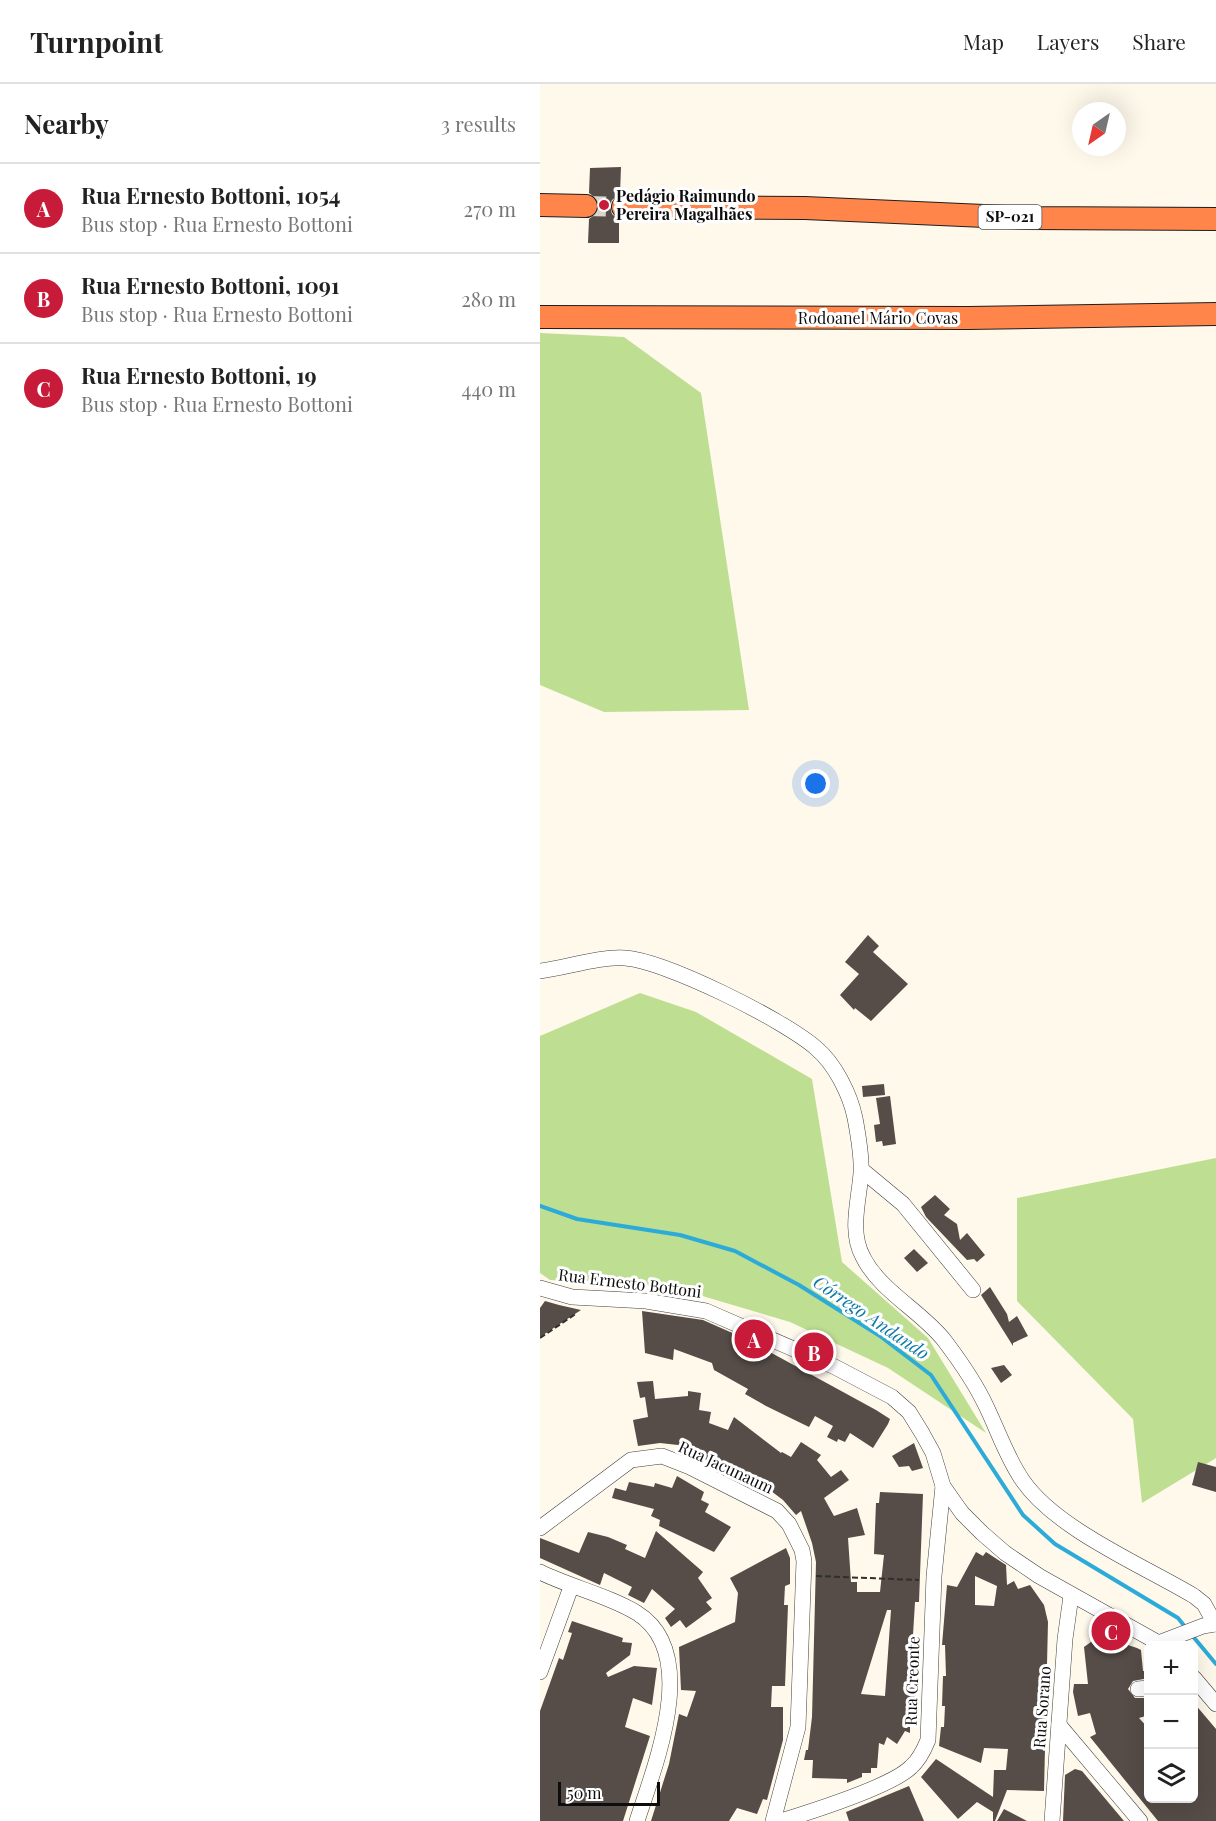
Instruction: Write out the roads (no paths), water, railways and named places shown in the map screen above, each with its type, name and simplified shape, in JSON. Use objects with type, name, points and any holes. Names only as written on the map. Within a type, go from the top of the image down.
[{"type":"highway","points":[[540,205],[586,206]]},
{"type":"highway","name":"SP-021","points":[[623,207],[805,208],[1051,218],[1216,219]]},
{"type":"highway","name":"Rodoanel Mário Covas","points":[[540,317],[968,318],[1216,314]]},
{"type":"street","points":[[540,971],[624,958],[645,962],[736,1000],[789,1028],[817,1048],[843,1086],[855,1116],[862,1170],[855,1238],[863,1259],[883,1282],[934,1328],[951,1350],[987,1406],[1005,1452],[1024,1483],[1064,1520],[1204,1604],[1211,1625],[1181,1634],[1168,1641]]},
{"type":"street","points":[[862,1170],[903,1204],[973,1290]]},
{"type":"street","name":"Rua Ernesto Bottoni","points":[[540,1288],[597,1299],[646,1301],[706,1311],[835,1367],[883,1392],[909,1412],[933,1453],[943,1486],[962,1513],[1005,1553],[1071,1596],[1156,1641]]},
{"type":"street","name":"Rua Jacunaum","points":[[540,1528],[632,1460],[662,1456],[690,1467],[777,1511],[789,1524],[802,1550],[804,1576],[798,1727],[773,1821]]},
{"type":"street","name":"Rua Creonte","points":[[781,1821],[892,1780],[910,1768],[921,1755],[928,1740],[933,1580],[943,1486]]},
{"type":"street","points":[[540,1572],[571,1587],[636,1612],[656,1628],[663,1640],[670,1674],[665,1726],[637,1821]]},
{"type":"street","points":[[540,1672],[571,1587]]},
{"type":"street","name":"Rua Sorano","points":[[1052,1821],[1065,1639],[1071,1596]]},
{"type":"street","points":[[1198,1686],[1216,1704]]},
{"type":"street","points":[[1059,1725],[1140,1821]]},
{"type":"waterway","name":"Córrego Andando","points":[[540,1206],[577,1219],[680,1235],[735,1251],[799,1285],[880,1336],[931,1375],[1023,1515],[1055,1544],[1178,1618],[1186,1628]]},
{"type":"waterway","name":"Córrego Andando","points":[[1191,1634],[1216,1664]]},
{"type":"tunnel","points":[[586,206],[623,207]]},
{"type":"place","name":"Pedágio Raimundo Pereira Magalhães","points":[[604,205]]},
{"type":"place","name":"Rua Ernesto Bottoni, 1054","points":[[754,1339]]},
{"type":"place","name":"Rua Ernesto Bottoni, 1091","points":[[814,1352]]},
{"type":"place","name":"Rua Ernesto Bottoni, 19","points":[[1111,1631]]}]
